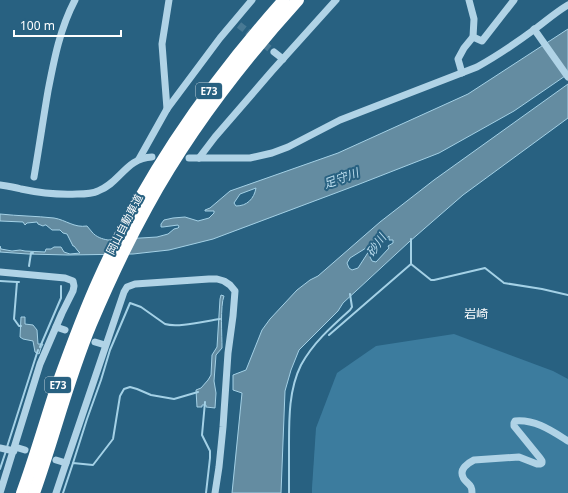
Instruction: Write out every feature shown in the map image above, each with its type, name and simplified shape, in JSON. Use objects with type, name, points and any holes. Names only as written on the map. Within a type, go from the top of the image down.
[{"type":"highway","name":"岡山自動車道","points":[[34,493],[67,388],[91,326],[116,244],[145,190],[172,145],[208,91],[261,25],[284,0]]},
{"type":"highway","name":"岡山自動車道","points":[[22,493],[57,386],[81,322],[159,187],[201,120],[270,32],[298,0]]},
{"type":"street","points":[[34,177],[56,53],[63,28],[75,0]]},
{"type":"street","points":[[167,109],[162,44],[168,0]]},
{"type":"street","points":[[139,159],[167,109],[220,38],[237,23],[252,0]]},
{"type":"street","points":[[199,158],[215,137],[336,0]]},
{"type":"street","points":[[462,73],[458,59],[464,48],[473,37],[474,19],[469,0]]},
{"type":"street","points":[[473,37],[482,41],[514,0]]},
{"type":"street","points":[[189,158],[250,158],[272,153],[288,147],[340,120],[477,67],[536,32],[556,13],[568,6]]},
{"type":"street","points":[[536,32],[568,77]]},
{"type":"street","points":[[274,52],[283,59]]},
{"type":"street","points":[[0,185],[58,194],[96,192],[107,186],[131,164],[139,159],[152,157]]},
{"type":"street","points":[[0,272],[65,278],[72,281],[73,291],[38,370],[8,449],[0,493]]},
{"type":"street","points":[[56,493],[105,346],[127,287],[135,284],[217,279],[230,285],[235,291],[235,301],[228,353],[219,467],[214,493]]},
{"type":"street","points":[[56,327],[65,330]]},
{"type":"street","points":[[95,342],[105,346]]},
{"type":"street","points":[[472,493],[471,486],[462,476],[464,466],[468,462],[474,460],[519,457],[537,464],[542,463],[540,458],[514,426],[516,421],[536,423],[568,440]]},
{"type":"street","points":[[8,449],[25,450]]},
{"type":"street","points":[[56,460],[66,463]]},
{"type":"shaded area","points":[[454,334],[553,371],[568,379],[568,493],[312,493],[316,428],[337,373],[376,346]]},
{"type":"water","name":"足守川","points":[[568,29],[568,74],[514,111],[439,153],[213,239],[169,250],[133,254],[68,255],[0,252],[0,246],[1,249],[12,251],[20,250],[45,252],[46,249],[61,247],[64,252],[70,254],[80,253],[73,246],[67,234],[60,230],[52,230],[46,225],[43,226],[37,222],[27,223],[25,225],[23,222],[0,221],[0,214],[54,218],[78,226],[87,226],[95,235],[108,240],[157,237],[168,234],[179,227],[178,225],[161,227],[164,220],[185,217],[198,221],[209,218],[214,211],[205,210],[210,208],[230,191],[338,153],[468,94]],"holes":[[[256,188],[252,199],[247,203],[240,206],[236,206],[234,203],[240,194]]]},
{"type":"water","name":"砂川","points":[[568,84],[568,118],[463,195],[343,303],[338,311],[299,350],[285,391],[281,493],[232,493],[242,393],[233,390],[233,375],[246,370],[262,330],[270,319],[297,290],[318,276],[380,222],[434,180]],"holes":[[[389,236],[389,240],[393,240],[393,243],[388,246],[389,248],[376,262],[372,261],[370,254]],[[366,248],[369,249],[369,251],[358,268],[352,270],[349,268],[347,263],[350,258]]]},
{"type":"water","points":[[221,295],[224,296],[222,314],[222,348],[216,355],[214,381],[216,393],[215,408],[206,407],[206,405],[197,407],[196,390],[201,388],[211,375],[212,355],[217,347]]},
{"type":"water","points":[[21,317],[25,317],[25,324],[33,325],[37,330],[38,344],[43,344],[39,354],[35,352],[33,341],[20,337]]},
{"type":"waterway","points":[[329,335],[411,264],[411,239]]},
{"type":"waterway","points":[[29,266],[31,253],[33,253]]},
{"type":"waterway","points":[[411,264],[431,280],[485,268],[504,283],[568,295]]},
{"type":"waterway","points":[[0,281],[17,282]]},
{"type":"waterway","points":[[19,282],[17,282],[14,319],[19,326],[21,326]]},
{"type":"waterway","points":[[40,347],[61,298],[61,286]]},
{"type":"waterway","points":[[289,493],[290,414],[292,394],[297,374],[311,350],[352,307],[350,294]]},
{"type":"waterway","points":[[73,463],[110,350],[130,303],[141,307],[165,324],[170,325],[184,325],[220,319]]},
{"type":"waterway","points":[[7,447],[38,350]]},
{"type":"waterway","points":[[63,493],[73,463],[93,465],[113,439],[120,396],[124,389],[130,387],[151,395],[174,399],[198,392]]},
{"type":"waterway","points":[[205,402],[202,435],[210,451],[206,493]]},
{"type":"waterway","points":[[0,469],[6,451]]},
{"type":"tunnel","points":[[239,25],[274,52]]},
{"type":"district","name":"岩崎","points":[[476,313]]}]
